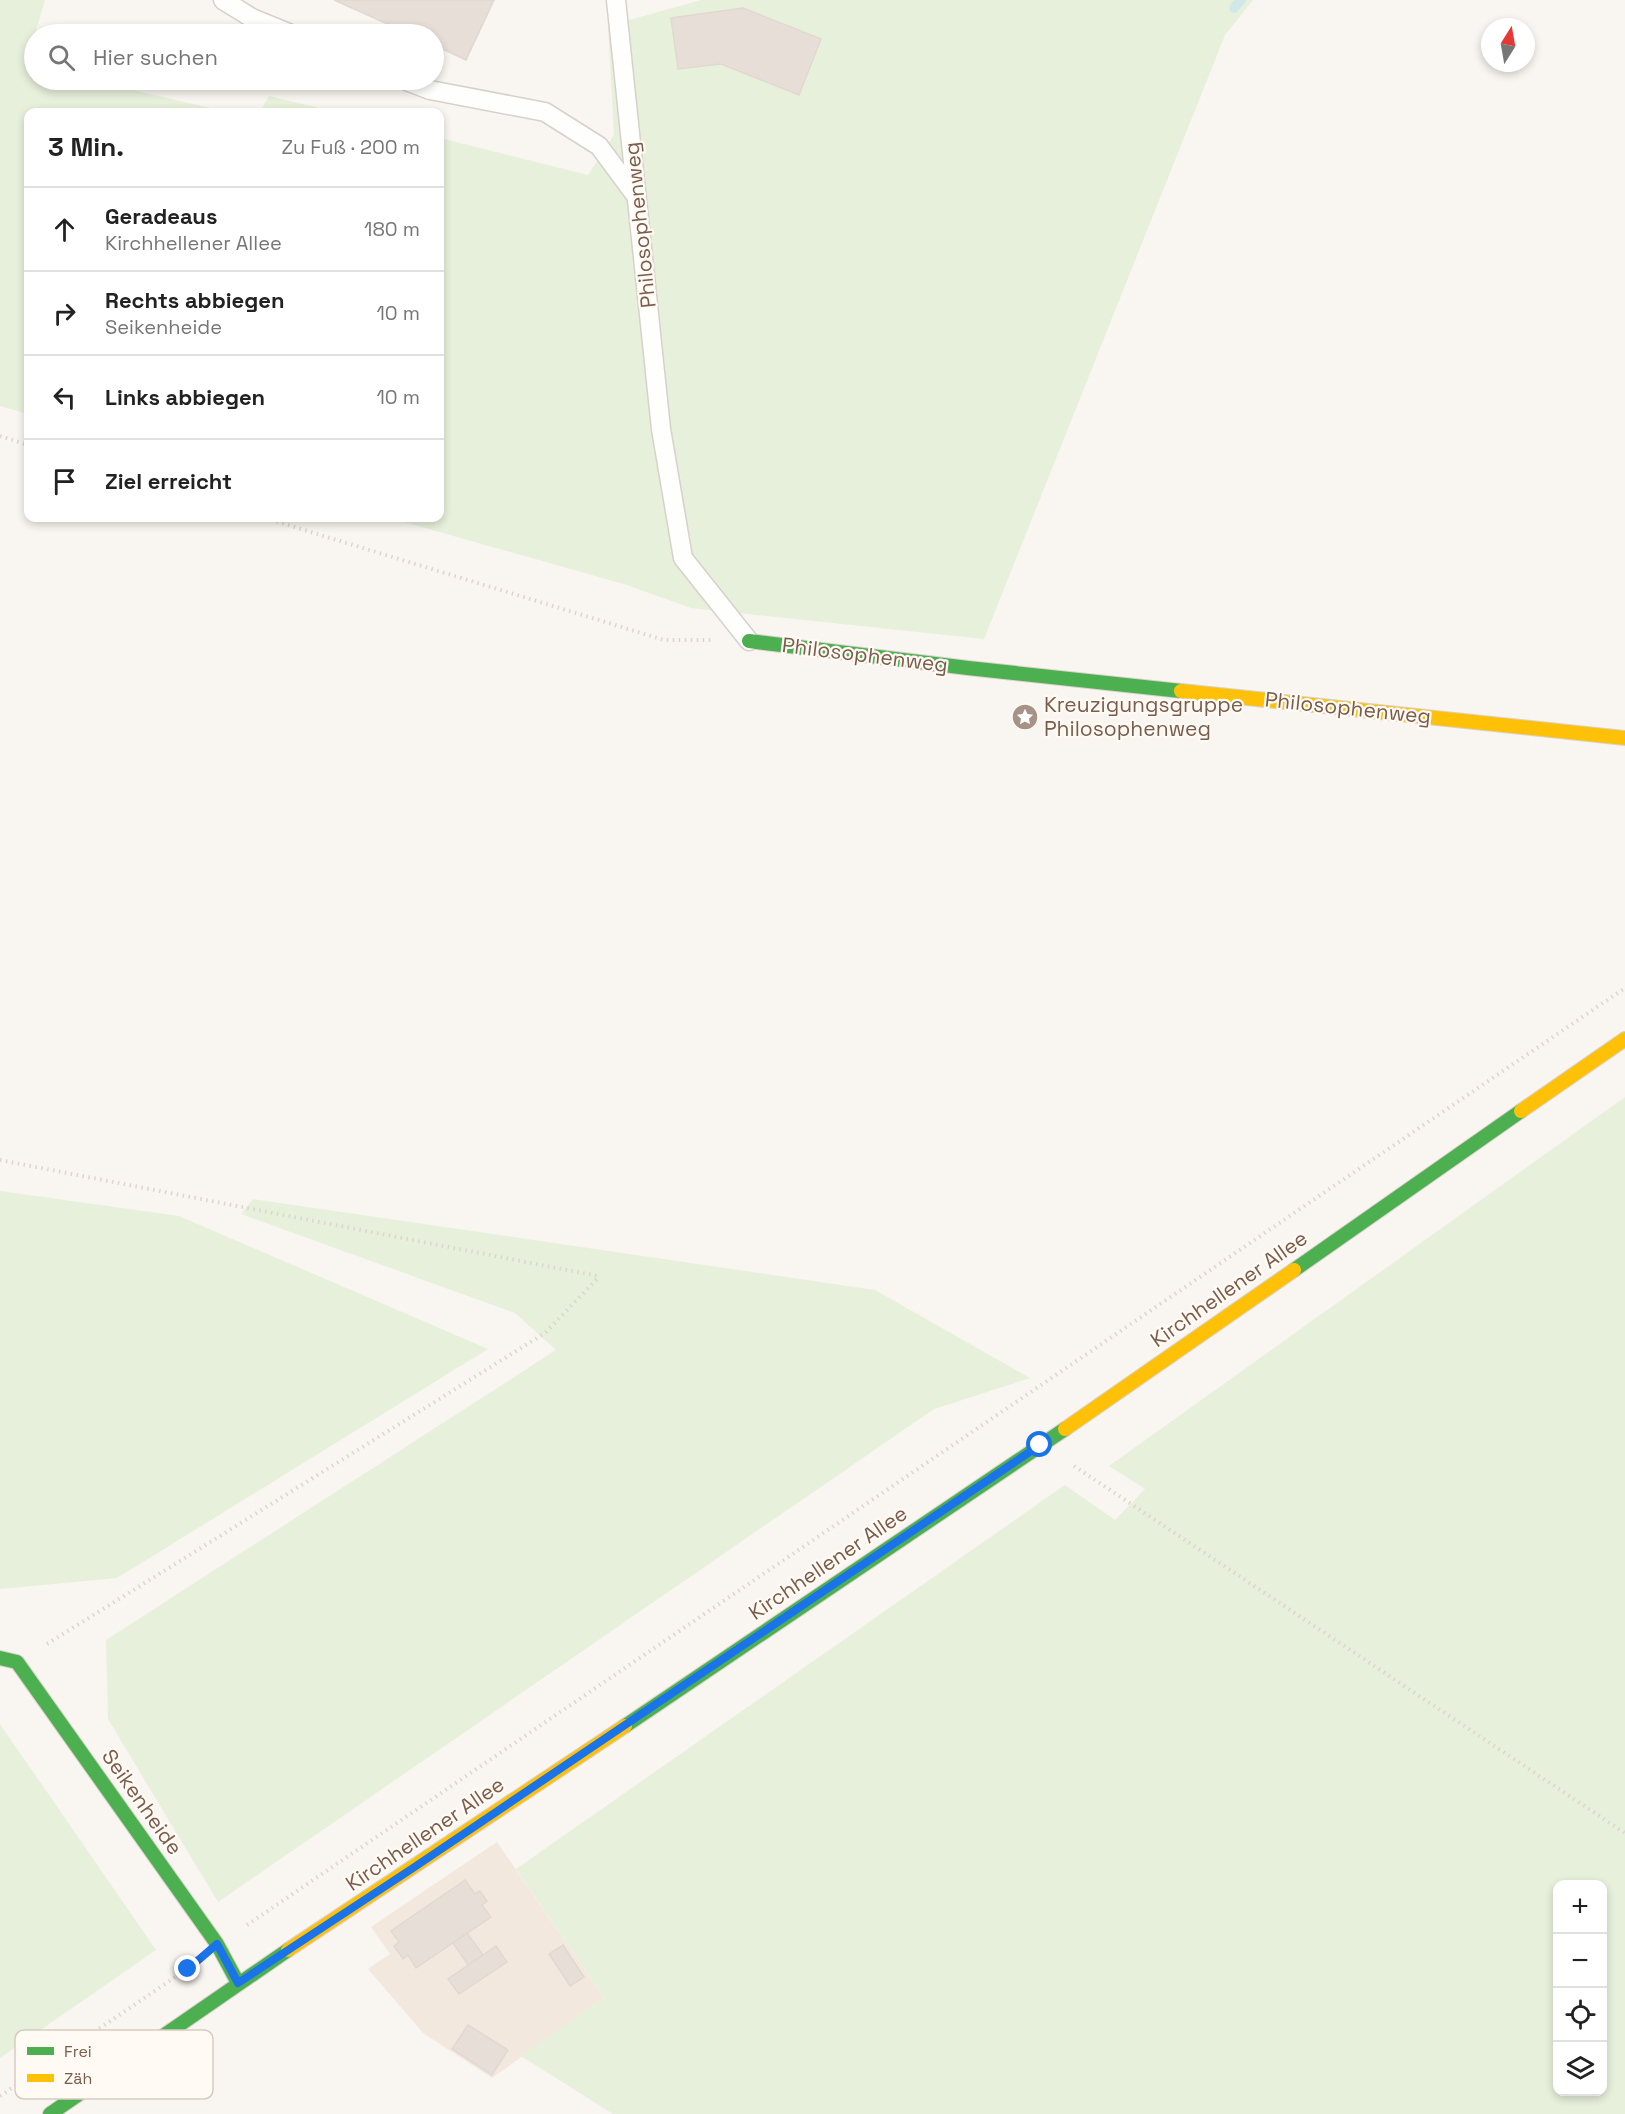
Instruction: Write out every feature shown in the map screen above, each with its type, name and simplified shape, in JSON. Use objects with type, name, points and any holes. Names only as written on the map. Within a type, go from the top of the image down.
[{"type":"main road","name":"Philosophenweg","points":[[749,641],[936,664],[1625,738]]},
{"type":"main road","name":"Kirchhellener Allee","points":[[171,2030],[1042,1445],[1625,1039]]},
{"type":"main road","points":[[0,1658],[17,1662]]},
{"type":"main road","name":"Seikenheide","points":[[17,1662],[217,1944],[238,1983]]},
{"type":"main road","name":"Kirchhellener Allee","points":[[50,2114],[72,2099]]},
{"type":"lane","points":[[223,0],[267,24]]},
{"type":"lane","name":"Philosophenweg","points":[[616,0],[661,429],[683,558],[749,641]]},
{"type":"lane","points":[[430,90],[545,112],[599,146],[637,198]]},
{"type":"path","points":[[0,436],[24,444]]},
{"type":"path","points":[[278,522],[664,640],[749,641]]},
{"type":"path","points":[[98,2030],[188,1969],[217,1944],[1625,988]]},
{"type":"path","points":[[0,1160],[599,1276],[544,1333],[17,1662]]},
{"type":"path","points":[[1042,1445],[1625,1833]]},
{"type":"path","points":[[0,2096],[15,2086]]},
{"type":"shaded area","points":[[497,1842],[604,1998],[492,2078],[423,2033],[368,1969],[390,1954],[371,1927]]},
{"type":"green space","points":[[0,0],[45,0],[38,24],[24,24],[24,90],[133,90],[210,108],[24,108],[24,413],[0,406]]},
{"type":"green space","points":[[701,0],[1253,0],[1225,35],[984,639],[691,608],[627,585],[404,522],[444,522],[444,139],[588,175],[614,135],[608,26]]},
{"type":"green space","points":[[269,96],[319,108],[262,108]]},
{"type":"green space","points":[[1625,1097],[1625,2114],[613,2114],[521,2056],[604,1998],[516,1869],[1065,1485],[1115,1520],[1145,1489],[1109,1466]]},
{"type":"green space","points":[[0,1191],[179,1216],[488,1349],[117,1578],[0,1589]]},
{"type":"green space","points":[[253,1199],[875,1290],[1030,1378],[934,1409],[218,1902],[108,1719],[106,1640],[556,1350],[515,1313],[241,1214]]},
{"type":"green space","points":[[0,1724],[156,1950],[40,2030],[15,2030],[15,2048],[0,2058]]},
{"type":"building","points":[[334,0],[494,0],[466,60],[444,50],[444,24],[388,24]]},
{"type":"building","points":[[743,8],[821,39],[799,95],[721,64],[678,69],[671,18]]},
{"type":"building","points":[[465,1880],[475,1894],[480,1891],[487,1901],[482,1905],[491,1917],[416,1968],[408,1955],[403,1959],[394,1946],[399,1942],[391,1931]]},
{"type":"building","points":[[467,1933],[483,1955],[468,1965],[453,1943]]},
{"type":"building","points":[[563,1945],[584,1977],[570,1986],[549,1954]]},
{"type":"building","points":[[496,1946],[507,1962],[459,1994],[448,1979]]},
{"type":"building","points":[[468,2025],[508,2050],[492,2075],[452,2049]]},
{"type":"waterway","points":[[1234,8],[1241,0]]},
{"type":"traffic: fast","points":[[749,641],[1181,691]]},
{"type":"traffic: fast","points":[[1294,1270],[1521,1111]]},
{"type":"traffic: fast","points":[[625,1726],[1065,1429]]},
{"type":"traffic: fast","points":[[0,1658],[17,1662],[217,1944],[238,1983]]},
{"type":"traffic: fast","points":[[172,2030],[288,1950]]},
{"type":"traffic: fast","points":[[50,2114],[72,2099]]},
{"type":"traffic: slow","points":[[1181,691],[1625,738]]},
{"type":"traffic: slow","points":[[1521,1111],[1625,1039]]},
{"type":"traffic: slow","points":[[1065,1429],[1294,1270]]},
{"type":"traffic: slow","points":[[288,1950],[625,1726]]},
{"type":"place","name":"Kreuzigungsgruppe Philosophenweg","points":[[1025,717]]},
{"type":"route","points":[[188,1969],[217,1944],[238,1983],[413,1868],[1040,1445]]}]
